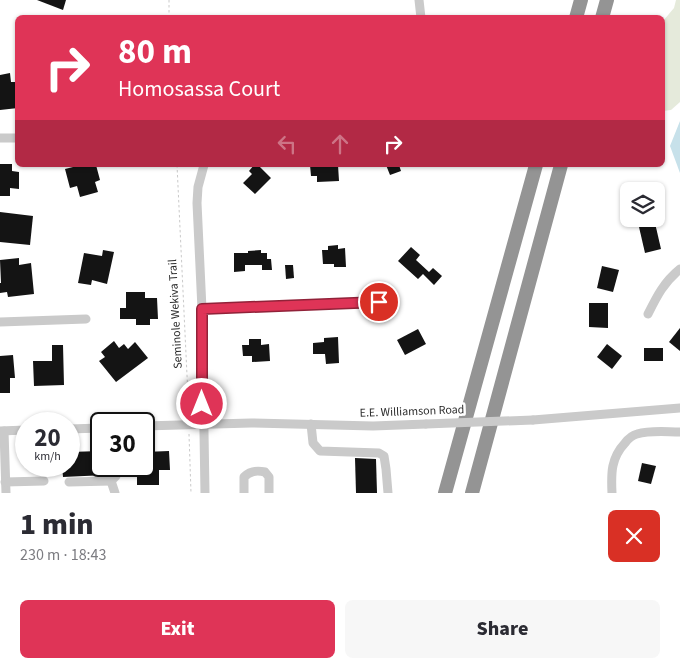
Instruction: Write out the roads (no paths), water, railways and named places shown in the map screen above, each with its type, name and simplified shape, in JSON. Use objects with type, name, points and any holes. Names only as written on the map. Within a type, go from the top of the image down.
[{"type":"highway","points":[[577,15],[581,0]]},
{"type":"highway","points":[[603,15],[606,0]]},
{"type":"highway","points":[[445,493],[535,167]]},
{"type":"highway","points":[[472,493],[560,167]]},
{"type":"street","points":[[419,0],[421,15]]},
{"type":"street","points":[[0,138],[15,138]]},
{"type":"street","points":[[203,167],[196,204],[202,309],[205,493]]},
{"type":"street","points":[[648,314],[660,290],[668,279],[680,269]]},
{"type":"street","points":[[202,309],[379,302]]},
{"type":"street","points":[[0,322],[86,319]]},
{"type":"street","name":"E.E. Williamson Road","points":[[155,426],[311,424],[373,426],[533,420],[680,408]]},
{"type":"street","points":[[311,424],[313,443],[320,451],[379,453],[384,456],[388,493]]},
{"type":"street","points":[[6,493],[2,431],[15,430]]},
{"type":"street","points":[[612,493],[611,473],[613,459],[627,440],[636,434],[680,432]]},
{"type":"street","points":[[244,493],[244,477],[249,472],[259,471],[265,472],[269,477],[269,493]]},
{"type":"street","points":[[69,482],[111,481],[115,477]]},
{"type":"street","points":[[6,482],[44,481]]},
{"type":"street","points":[[111,481],[115,493]]},
{"type":"water","points":[[680,121],[680,173],[670,146]]}]
